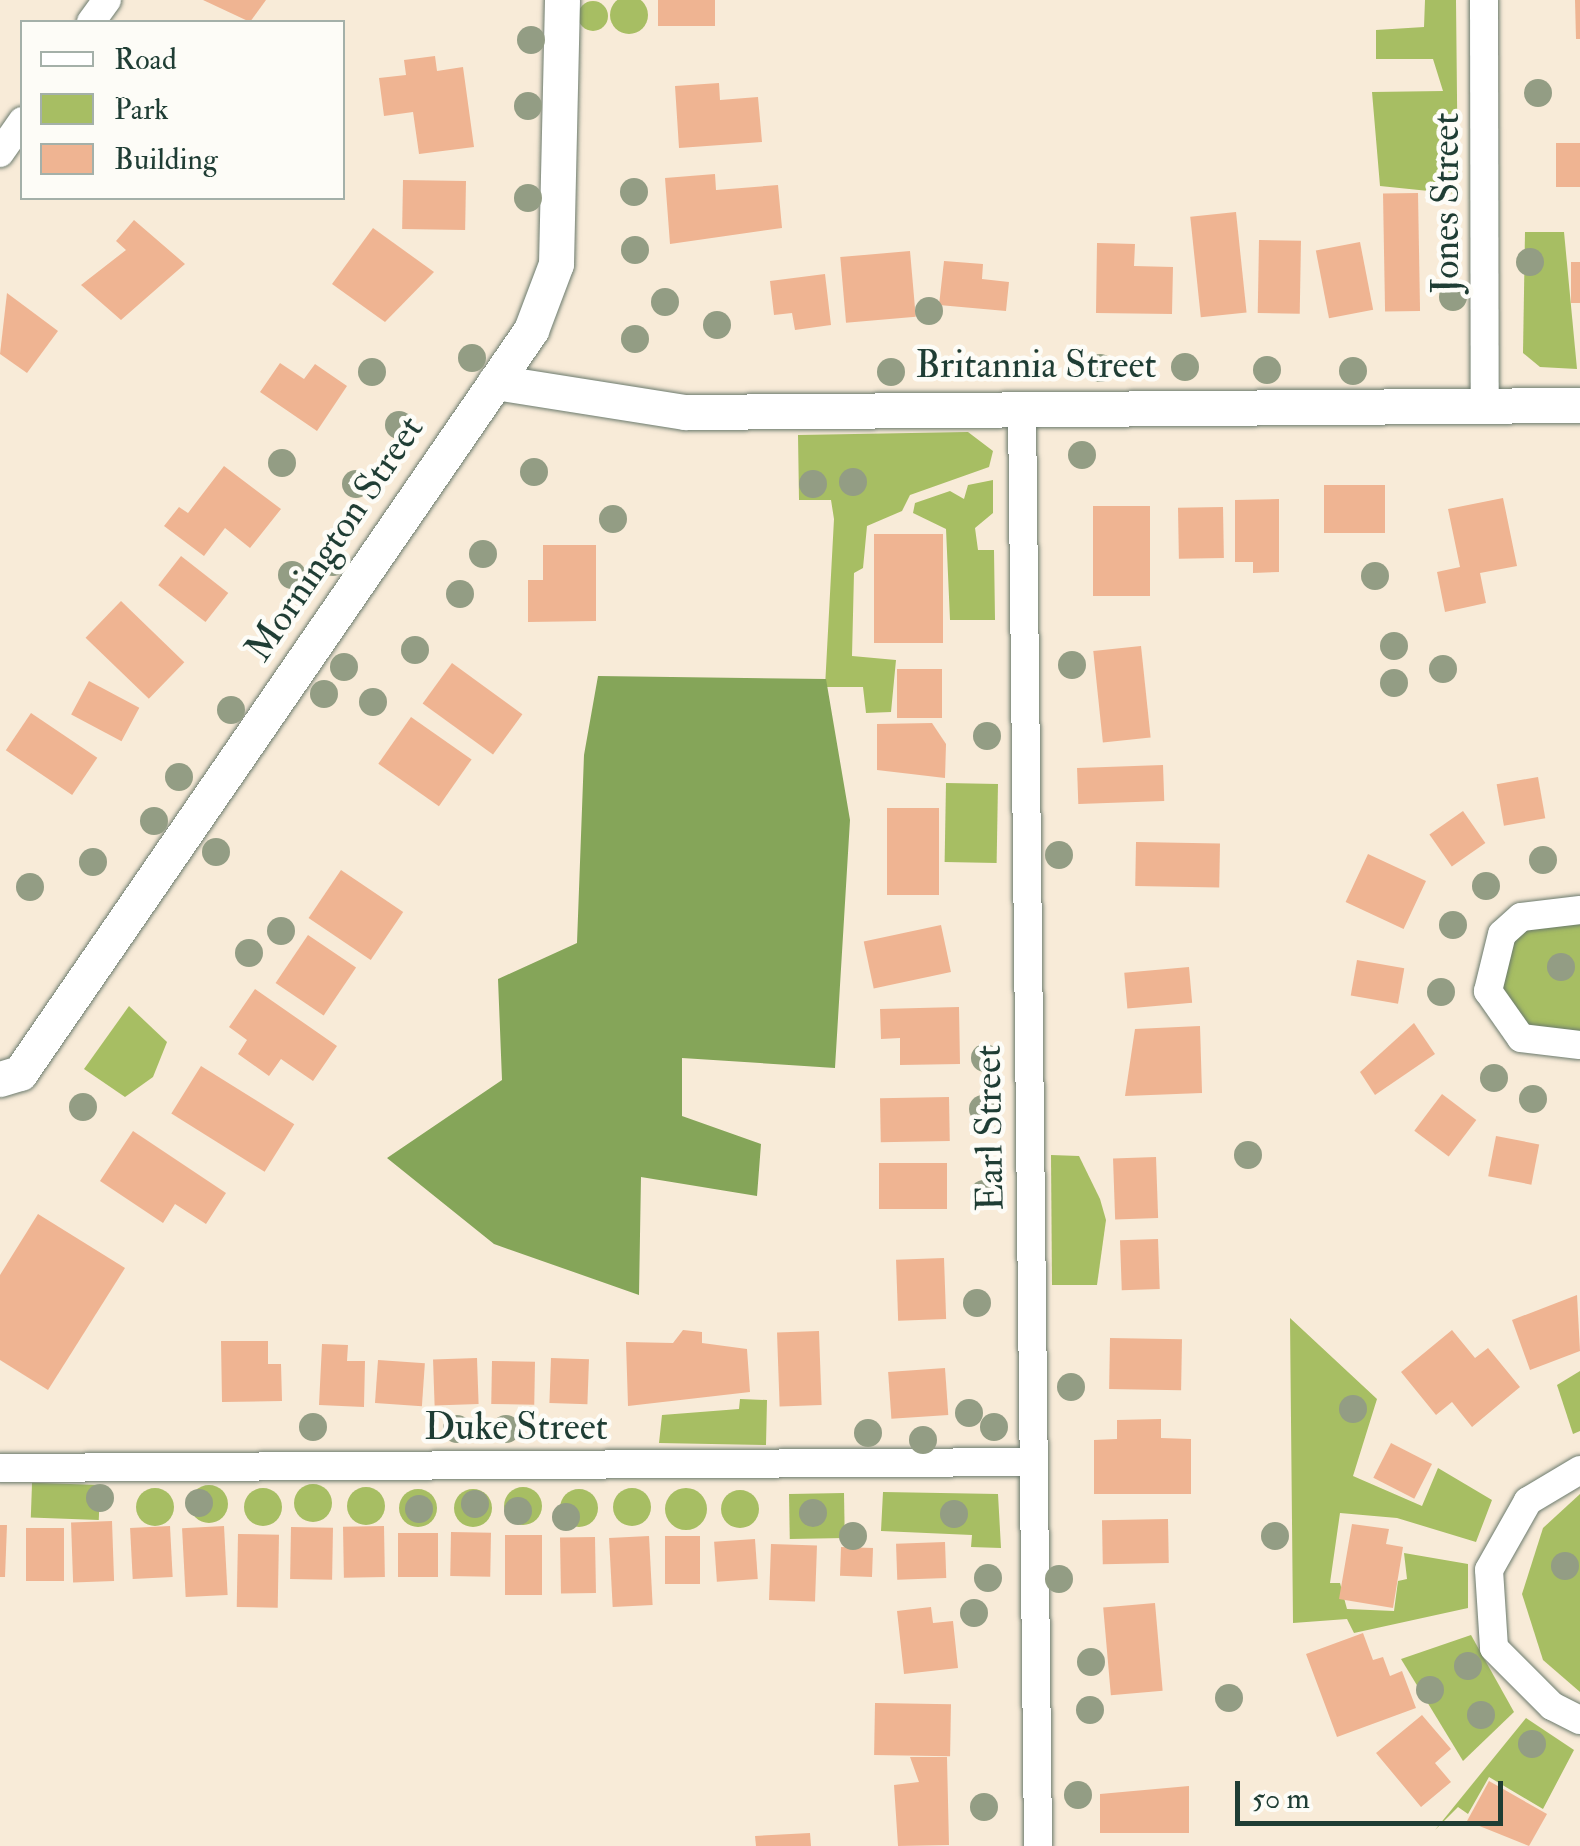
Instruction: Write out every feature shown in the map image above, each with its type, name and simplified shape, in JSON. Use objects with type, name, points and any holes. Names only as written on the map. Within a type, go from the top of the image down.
[{"type":"street","name":"Mornington Street","points":[[0,1103],[10,1076],[531,330],[556,264],[562,0]]},
{"type":"street","name":"Jones Street","points":[[1484,0],[1486,406]]},
{"type":"street","points":[[0,153],[20,124]]},
{"type":"street","name":"Britannia Street","points":[[495,382],[685,412],[1580,405]]},
{"type":"street","name":"Earl Street","points":[[1022,409],[1038,1846]]},
{"type":"street","points":[[1580,910],[1521,917],[1488,966],[1502,1021],[1520,1038],[1580,1045]]},
{"type":"street","name":"Duke Street","points":[[0,1468],[1032,1462]]},
{"type":"street","points":[[1580,1470],[1528,1501],[1489,1570],[1494,1648],[1552,1706],[1580,1720]]},
{"type":"green space","points":[[618,-1],[640,-1],[647,8],[647,22],[636,33],[622,33],[611,22],[611,8]]},
{"type":"green space","points":[[1425,0],[1456,0],[1458,194],[1380,186],[1372,92],[1443,91],[1433,59],[1376,59],[1376,30],[1424,27]]},
{"type":"green space","points":[[593,1],[604,5],[608,16],[604,27],[593,31],[582,27],[578,16],[582,5]]},
{"type":"green space","points":[[1525,232],[1564,232],[1577,369],[1540,367],[1523,353]]},
{"type":"green space","points":[[968,432],[993,451],[989,467],[910,495],[902,511],[867,526],[863,568],[854,573],[852,656],[896,660],[891,712],[866,713],[863,687],[825,687],[834,519],[831,500],[799,500],[798,435]]},
{"type":"green space","points":[[993,480],[993,513],[975,528],[978,550],[994,550],[995,620],[950,620],[946,529],[913,513],[915,503],[950,491],[964,499],[968,485]]},
{"type":"green space","points":[[598,676],[826,679],[850,820],[835,1068],[682,1058],[682,1116],[761,1144],[757,1196],[641,1177],[639,1295],[494,1244],[387,1158],[502,1080],[498,979],[577,943],[584,755]]},
{"type":"green space","points":[[946,783],[998,784],[997,863],[945,862]]},
{"type":"green space","points":[[1580,921],[1580,1033],[1530,1032],[1500,988],[1510,943],[1531,923]]},
{"type":"green space","points":[[129,1006],[167,1042],[153,1077],[125,1097],[84,1069]]},
{"type":"green space","points":[[1051,1155],[1079,1156],[1100,1199],[1106,1220],[1097,1285],[1052,1285]]},
{"type":"green space","points":[[1290,1318],[1377,1399],[1353,1476],[1422,1506],[1438,1468],[1492,1500],[1476,1542],[1397,1518],[1340,1513],[1330,1583],[1340,1583],[1347,1609],[1394,1611],[1398,1581],[1407,1579],[1404,1553],[1468,1564],[1468,1608],[1354,1633],[1347,1619],[1293,1623]]},
{"type":"green space","points":[[1580,1371],[1580,1431],[1573,1434],[1557,1385]]},
{"type":"green space","points":[[740,1399],[767,1400],[766,1445],[659,1443],[662,1415],[739,1409]]},
{"type":"green space","points":[[32,1483],[100,1485],[99,1520],[31,1518]]},
{"type":"green space","points":[[313,1484],[326,1490],[332,1503],[326,1516],[313,1522],[300,1516],[294,1503],[300,1490]]},
{"type":"green space","points":[[209,1485],[222,1491],[228,1504],[222,1517],[209,1523],[196,1517],[190,1504],[196,1491]]},
{"type":"green space","points":[[366,1487],[379,1493],[385,1506],[379,1519],[366,1525],[353,1519],[347,1506],[353,1493]]},
{"type":"green space","points":[[523,1487],[536,1493],[542,1506],[536,1519],[523,1525],[510,1519],[504,1506],[510,1493]]},
{"type":"green space","points":[[155,1488],[168,1494],[174,1507],[168,1520],[155,1526],[142,1520],[136,1507],[142,1494]]},
{"type":"green space","points":[[263,1488],[276,1494],[282,1507],[276,1520],[263,1526],[250,1520],[244,1507],[250,1494]]},
{"type":"green space","points":[[632,1488],[645,1494],[651,1507],[645,1520],[632,1526],[619,1520],[613,1507],[619,1494]]},
{"type":"green space","points":[[686,1488],[701,1494],[707,1509],[701,1524],[686,1530],[671,1524],[665,1509],[671,1494]]},
{"type":"green space","points":[[418,1489],[431,1495],[437,1508],[431,1521],[418,1527],[405,1521],[399,1508],[405,1495]]},
{"type":"green space","points":[[473,1489],[486,1495],[492,1508],[486,1521],[473,1527],[460,1521],[454,1508],[460,1495]]},
{"type":"green space","points":[[579,1489],[592,1495],[598,1508],[592,1521],[579,1527],[566,1521],[560,1508],[566,1495]]},
{"type":"green space","points":[[740,1490],[753,1496],[759,1509],[753,1522],[740,1528],[727,1522],[721,1509],[727,1496]]},
{"type":"green space","points":[[883,1492],[998,1494],[1001,1548],[971,1547],[972,1535],[881,1531]]},
{"type":"green space","points":[[844,1493],[845,1538],[790,1539],[789,1494]]},
{"type":"green space","points":[[1580,1494],[1580,1692],[1543,1660],[1522,1594],[1543,1528]]},
{"type":"green space","points":[[1471,1635],[1514,1712],[1463,1761],[1401,1659]]},
{"type":"green space","points":[[1526,1718],[1574,1750],[1543,1809],[1489,1777],[1468,1814],[1458,1807],[1435,1830]]},
{"type":"building","points":[[203,0],[266,0],[251,20]]},
{"type":"building","points":[[658,0],[715,0],[715,26],[658,26]]},
{"type":"building","points":[[1575,0],[1580,0],[1580,39],[1576,39]]},
{"type":"building","points":[[435,56],[437,71],[463,67],[474,147],[419,154],[413,112],[384,116],[379,78],[406,75],[404,60]]},
{"type":"building","points":[[719,83],[720,100],[758,97],[762,142],[679,148],[675,86]]},
{"type":"building","points":[[1556,143],[1580,143],[1580,187],[1556,187]]},
{"type":"building","points":[[715,174],[716,190],[778,185],[782,228],[670,244],[665,178]]},
{"type":"building","points":[[403,180],[466,181],[465,230],[402,229]]},
{"type":"building","points":[[1418,193],[1420,311],[1385,312],[1383,194]]},
{"type":"building","points":[[1236,212],[1247,312],[1201,317],[1190,217]]},
{"type":"building","points":[[134,220],[185,264],[121,320],[81,285],[126,250],[116,241]]},
{"type":"building","points":[[373,228],[434,272],[385,322],[332,284]]},
{"type":"building","points":[[1259,240],[1301,241],[1300,314],[1258,313]]},
{"type":"building","points":[[1360,242],[1373,310],[1329,318],[1316,251]]},
{"type":"building","points":[[1097,243],[1135,244],[1134,266],[1173,267],[1172,314],[1096,313]]},
{"type":"building","points":[[910,251],[916,317],[846,323],[840,257]]},
{"type":"building","points":[[944,261],[983,264],[982,279],[1009,282],[1006,311],[939,305]]},
{"type":"building","points":[[1571,262],[1580,262],[1580,303],[1571,303]]},
{"type":"building","points":[[825,274],[831,325],[795,330],[792,313],[774,315],[770,281]]},
{"type":"building","points":[[7,293],[58,331],[27,373],[0,354]]},
{"type":"building","points":[[280,363],[304,379],[315,364],[347,386],[317,431],[260,392]]},
{"type":"building","points":[[224,466],[281,509],[250,548],[225,528],[204,556],[164,526],[179,507],[188,513]]},
{"type":"building","points":[[1324,485],[1385,485],[1385,533],[1324,533]]},
{"type":"building","points":[[1503,498],[1517,566],[1480,573],[1486,603],[1445,612],[1437,572],[1460,567],[1448,509]]},
{"type":"building","points":[[1279,499],[1279,572],[1253,573],[1253,562],[1235,562],[1235,500]]},
{"type":"building","points":[[1093,506],[1150,506],[1150,596],[1093,596]]},
{"type":"building","points":[[1223,507],[1224,558],[1179,559],[1178,508]]},
{"type":"building","points":[[874,534],[943,534],[943,643],[874,643]]},
{"type":"building","points":[[543,545],[596,545],[596,621],[528,622],[528,580],[543,580]]},
{"type":"building","points":[[181,556],[228,593],[206,622],[158,585]]},
{"type":"building","points":[[121,601],[184,662],[149,699],[86,638]]},
{"type":"building","points":[[1141,646],[1151,737],[1103,743],[1093,651]]},
{"type":"building","points":[[452,663],[522,714],[493,755],[423,703]]},
{"type":"building","points":[[897,669],[942,669],[942,718],[897,718]]},
{"type":"building","points":[[89,681],[139,708],[121,741],[71,715]]},
{"type":"building","points":[[31,713],[97,758],[72,795],[6,750]]},
{"type":"building","points":[[411,717],[472,759],[439,806],[378,764]]},
{"type":"building","points":[[932,723],[946,744],[945,778],[877,770],[877,724]]},
{"type":"building","points":[[1163,765],[1164,801],[1078,804],[1077,768]]},
{"type":"building","points":[[1538,777],[1545,818],[1504,826],[1497,784]]},
{"type":"building","points":[[887,808],[939,808],[939,895],[887,895]]},
{"type":"building","points":[[1463,811],[1485,843],[1452,866],[1429,835]]},
{"type":"building","points":[[1136,842],[1220,843],[1219,887],[1135,886]]},
{"type":"building","points":[[1368,854],[1426,881],[1404,929],[1346,902]]},
{"type":"building","points":[[341,870],[403,912],[371,960],[309,918]]},
{"type":"building","points":[[941,925],[951,972],[874,988],[864,941]]},
{"type":"building","points":[[308,935],[356,967],[324,1016],[276,983]]},
{"type":"building","points":[[1357,960],[1404,968],[1398,1004],[1351,995]]},
{"type":"building","points":[[1189,967],[1192,1003],[1127,1009],[1124,973]]},
{"type":"building","points":[[255,989],[337,1046],[313,1081],[281,1059],[269,1076],[238,1054],[247,1040],[229,1027]]},
{"type":"building","points":[[959,1007],[960,1064],[900,1065],[900,1038],[881,1039],[880,1009]]},
{"type":"building","points":[[1414,1023],[1435,1054],[1375,1095],[1360,1072]]},
{"type":"building","points":[[1200,1026],[1202,1093],[1125,1096],[1135,1029]]},
{"type":"building","points":[[201,1066],[294,1124],[265,1172],[171,1113]]},
{"type":"building","points":[[1442,1094],[1476,1120],[1449,1157],[1414,1131]]},
{"type":"building","points":[[949,1097],[950,1141],[881,1142],[880,1098]]},
{"type":"building","points":[[133,1131],[226,1193],[206,1224],[175,1204],[163,1223],[100,1181]]},
{"type":"building","points":[[1496,1136],[1539,1144],[1531,1185],[1488,1176]]},
{"type":"building","points":[[1156,1157],[1158,1218],[1115,1219],[1113,1159]]},
{"type":"building","points":[[879,1163],[947,1163],[947,1209],[879,1209]]},
{"type":"building","points":[[38,1214],[125,1268],[48,1390],[0,1360],[0,1275]]},
{"type":"building","points":[[1158,1239],[1160,1289],[1122,1290],[1120,1240]]},
{"type":"building","points":[[944,1258],[946,1319],[898,1321],[896,1260]]},
{"type":"building","points":[[1577,1295],[1580,1351],[1530,1370],[1512,1320]]},
{"type":"building","points":[[683,1330],[702,1332],[702,1343],[747,1349],[750,1392],[628,1406],[626,1342],[673,1343]]},
{"type":"building","points":[[1452,1330],[1475,1358],[1488,1348],[1520,1387],[1472,1427],[1452,1402],[1436,1415],[1401,1372]]},
{"type":"building","points":[[819,1331],[822,1405],[780,1406],[777,1332]]},
{"type":"building","points":[[1110,1338],[1182,1339],[1181,1390],[1109,1389]]},
{"type":"building","points":[[221,1341],[268,1341],[268,1364],[281,1364],[282,1401],[222,1402]]},
{"type":"building","points":[[322,1344],[348,1345],[347,1361],[365,1361],[364,1407],[319,1405]]},
{"type":"building","points":[[477,1358],[479,1404],[435,1406],[433,1360]]},
{"type":"building","points":[[551,1358],[589,1359],[587,1404],[549,1403]]},
{"type":"building","points":[[378,1360],[425,1363],[422,1406],[375,1403]]},
{"type":"building","points":[[492,1361],[535,1362],[534,1405],[491,1404]]},
{"type":"building","points":[[945,1368],[948,1415],[891,1419],[888,1372]]},
{"type":"building","points":[[1161,1419],[1161,1438],[1191,1439],[1191,1494],[1094,1494],[1094,1440],[1117,1439],[1117,1420]]},
{"type":"building","points":[[1391,1443],[1432,1464],[1414,1499],[1373,1478]]},
{"type":"building","points":[[1168,1519],[1169,1563],[1103,1564],[1102,1520]]},
{"type":"building","points":[[112,1521],[114,1581],[73,1582],[71,1522]]},
{"type":"building","points":[[1352,1524],[1389,1529],[1386,1544],[1403,1547],[1393,1608],[1339,1599]]},
{"type":"building","points":[[0,1525],[7,1525],[5,1577],[0,1577]]},
{"type":"building","points":[[170,1526],[173,1577],[133,1579],[130,1528]]},
{"type":"building","points":[[224,1526],[228,1595],[186,1597],[182,1528]]},
{"type":"building","points":[[384,1526],[385,1577],[344,1578],[343,1527]]},
{"type":"building","points":[[291,1527],[333,1528],[332,1580],[290,1579]]},
{"type":"building","points":[[26,1528],[64,1528],[64,1581],[26,1581]]},
{"type":"building","points":[[451,1532],[491,1533],[490,1577],[450,1576]]},
{"type":"building","points":[[398,1533],[438,1533],[438,1577],[398,1577]]},
{"type":"building","points":[[238,1534],[279,1535],[278,1608],[237,1607]]},
{"type":"building","points":[[505,1535],[542,1535],[542,1595],[505,1595]]},
{"type":"building","points":[[649,1536],[653,1605],[613,1607],[609,1538]]},
{"type":"building","points":[[665,1536],[700,1536],[700,1584],[665,1584]]},
{"type":"building","points":[[595,1537],[596,1593],[561,1594],[560,1538]]},
{"type":"building","points":[[755,1539],[758,1579],[717,1582],[714,1542]]},
{"type":"building","points":[[945,1542],[946,1578],[897,1580],[896,1544]]},
{"type":"building","points":[[771,1544],[817,1546],[815,1602],[769,1600]]},
{"type":"building","points":[[841,1547],[873,1548],[872,1577],[840,1576]]},
{"type":"building","points":[[1155,1603],[1163,1691],[1111,1695],[1103,1608]]},
{"type":"building","points":[[931,1607],[933,1623],[953,1621],[958,1668],[904,1674],[897,1611]]},
{"type":"building","points":[[1363,1633],[1373,1660],[1383,1657],[1390,1676],[1402,1671],[1416,1708],[1337,1737],[1306,1654]]},
{"type":"building","points":[[875,1703],[951,1704],[950,1756],[874,1755]]},
{"type":"building","points":[[1422,1715],[1451,1749],[1435,1763],[1451,1782],[1421,1807],[1376,1753]]},
{"type":"building","points":[[910,1757],[947,1757],[949,1845],[898,1846],[894,1785],[919,1782]]},
{"type":"building","points":[[1489,1781],[1547,1814],[1529,1846],[1467,1821]]},
{"type":"building","points":[[1189,1786],[1189,1833],[1100,1833],[1100,1794]]},
{"type":"building","points":[[810,1833],[811,1846],[756,1846],[755,1836]]}]
